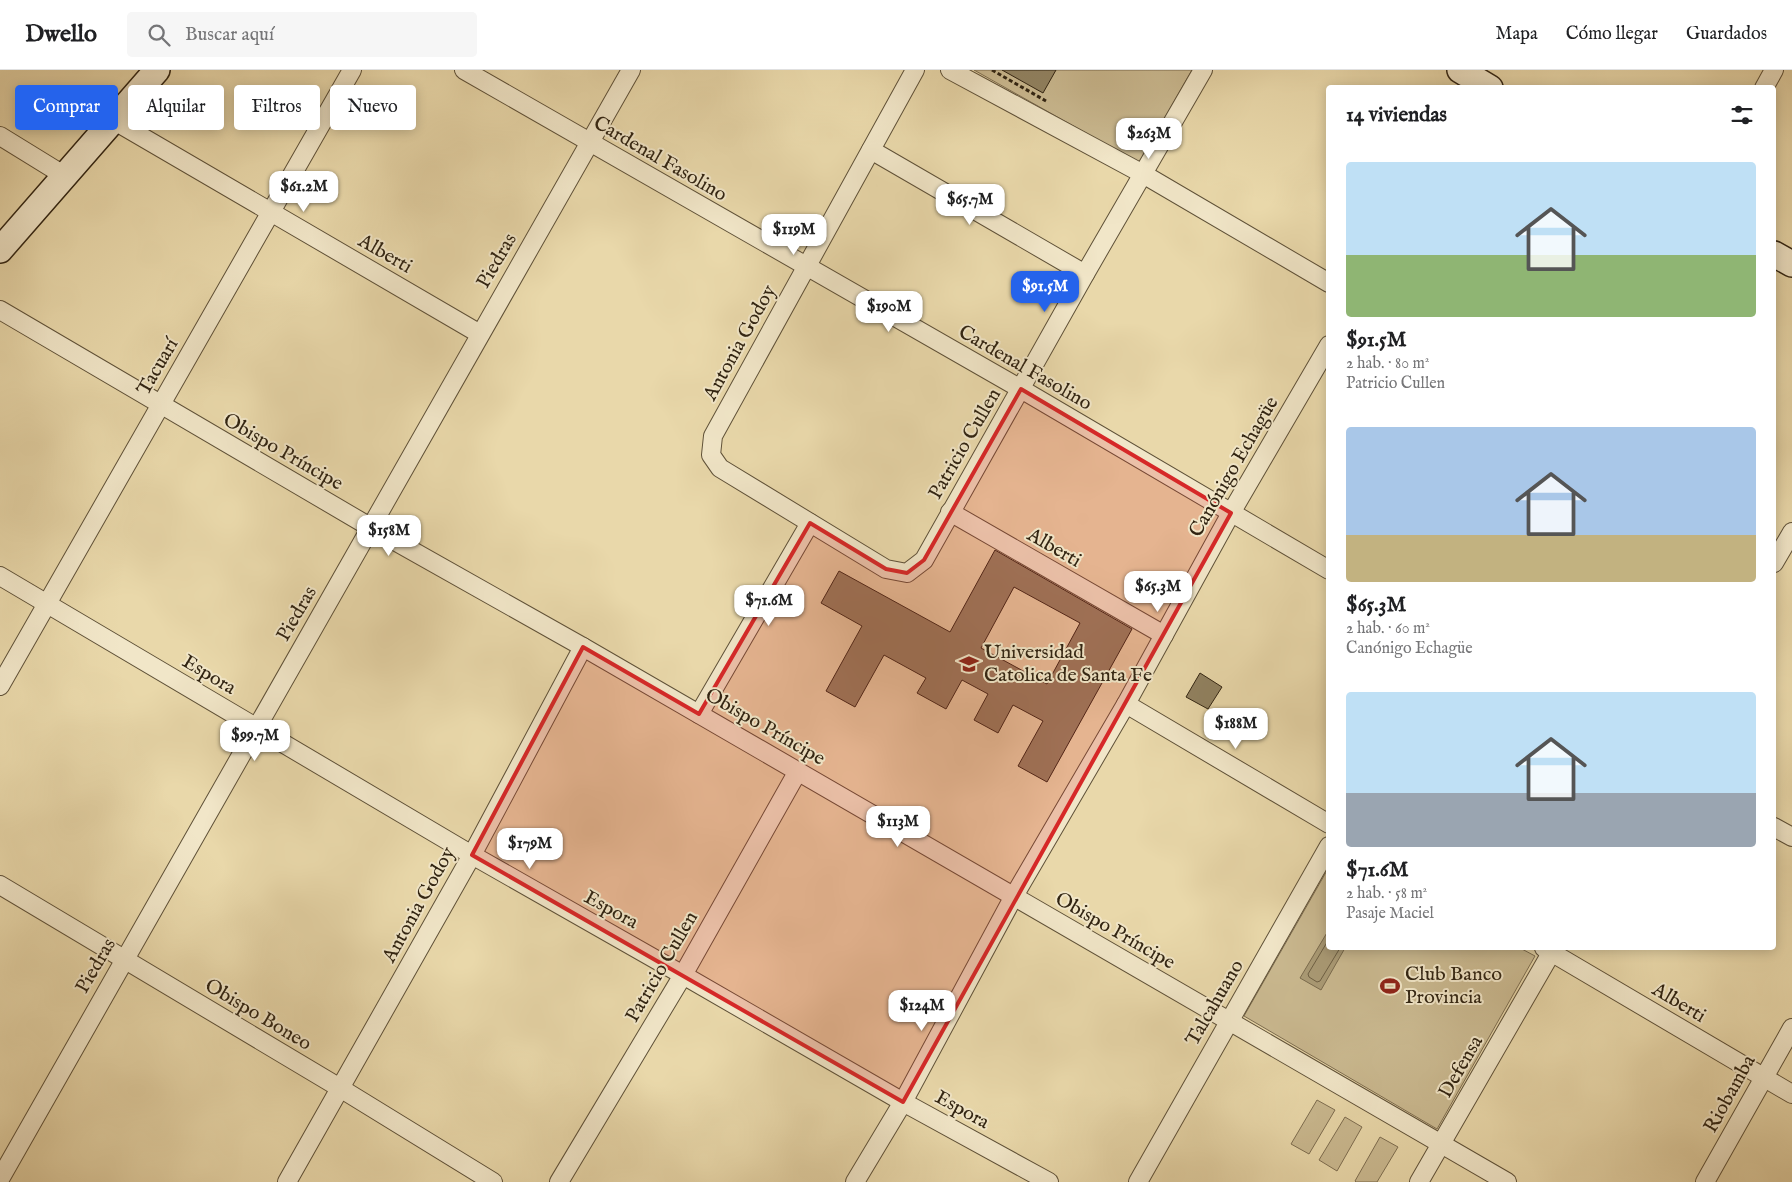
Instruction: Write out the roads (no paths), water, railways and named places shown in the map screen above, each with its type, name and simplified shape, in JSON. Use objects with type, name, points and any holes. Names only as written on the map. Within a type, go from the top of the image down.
[{"type":"main road","points":[[118,114],[157,70]]},
{"type":"main road","points":[[0,250],[104,130]]},
{"type":"main road","points":[[1776,255],[1792,264]]},
{"type":"street","name":"Tacuarí","points":[[0,686],[352,70]]},
{"type":"street","name":"Cardenal Fasolino","points":[[464,70],[1021,389],[1326,568]]},
{"type":"street","name":"Piedras","points":[[4,1177],[124,960],[631,70]]},
{"type":"street","name":"Antonia Godoy","points":[[810,523],[720,468],[711,455],[713,436],[915,70]]},
{"type":"street","points":[[950,70],[1143,174],[1326,281]]},
{"type":"street","name":"Patricio Cullen","points":[[810,523],[886,569],[907,573],[924,560],[1085,274],[1203,70]]},
{"type":"street","points":[[1766,85],[1774,70]]},
{"type":"street","name":"Alberti","points":[[118,123],[480,334]]},
{"type":"street","points":[[0,136],[65,176]]},
{"type":"street","points":[[871,150],[1085,274]]},
{"type":"street","name":"Obispo Príncipe","points":[[0,310],[370,527],[583,647],[1507,1182]]},
{"type":"street","name":"Canónigo Echagüe","points":[[855,1182],[903,1102],[1014,896],[1126,704],[1231,513],[1326,350]]},
{"type":"street","name":"Alberti","points":[[950,512],[1164,635]]},
{"type":"street","points":[[699,714],[810,523]]},
{"type":"street","points":[[1776,559],[1792,532]]},
{"type":"street","name":"Espora","points":[[0,576],[472,856],[903,1102],[1049,1182]]},
{"type":"street","name":"Antonia Godoy","points":[[287,1182],[472,856],[583,647]]},
{"type":"street","points":[[1126,704],[1326,822]]},
{"type":"street","name":"Patricio Cullen","points":[[560,1182],[683,975],[798,771]]},
{"type":"street","points":[[1776,828],[1792,837]]},
{"type":"street","name":"Talcahuano","points":[[1138,1182],[1326,851]]},
{"type":"street","name":"Obispo Boneo","points":[[0,885],[340,1088],[493,1182]]},
{"type":"street","name":"Defensa","points":[[1419,1182],[1549,950]]},
{"type":"street","name":"Alberti","points":[[1552,950],[1792,1094]]},
{"type":"street","name":"Riobamba","points":[[1704,1182],[1792,1028]]},
{"type":"water","points":[[1326,934],[1326,950],[1344,950],[1321,990],[1300,978]]},
{"type":"place","name":"Universidad Catolica de Santa Fe","points":[[969,664]]},
{"type":"place","name":"Club Banco Provincia","points":[[1390,986]]}]
